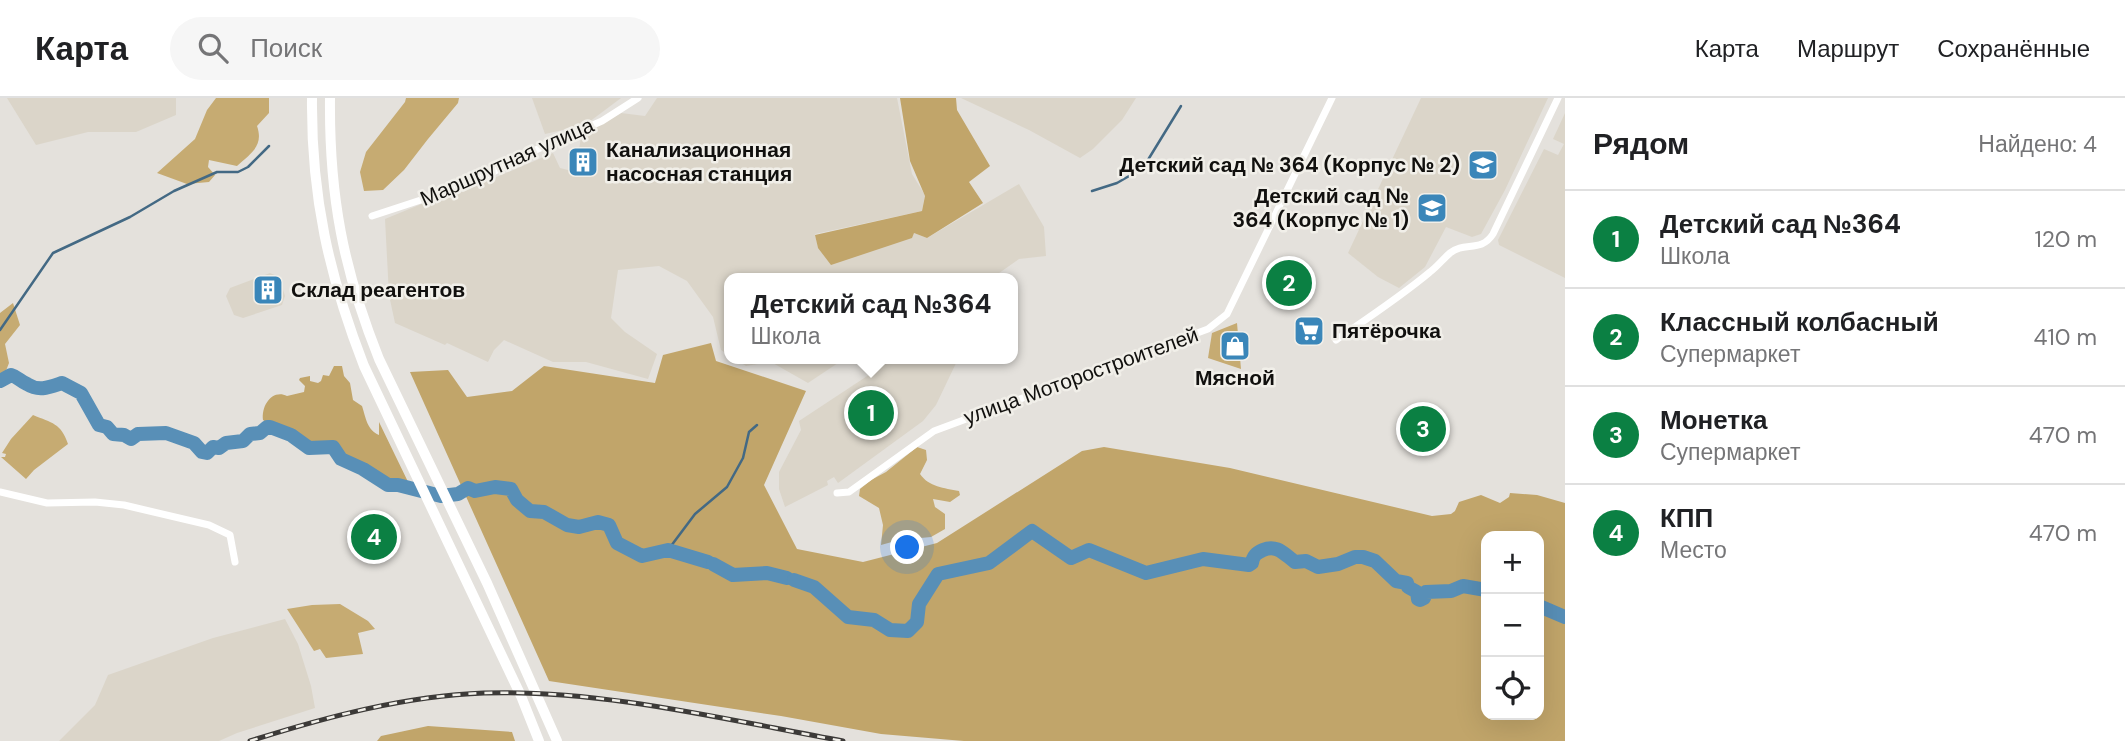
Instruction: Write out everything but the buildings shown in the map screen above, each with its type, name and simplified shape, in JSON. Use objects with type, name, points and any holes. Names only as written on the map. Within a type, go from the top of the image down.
[{"type":"main road","points":[[312,98],[317,195],[330,267],[352,336],[539,741]]},
{"type":"main road","points":[[330,98],[334,194],[346,262],[368,330],[518,650],[557,741]]},
{"type":"street","name":"Маршрутная улица","points":[[372,216],[488,175],[522,156],[602,121],[638,98]]},
{"type":"street","name":"улица Моторостроителей","points":[[837,493],[849,492],[934,431],[1209,329],[1227,314],[1332,98]]},
{"type":"street","points":[[1336,340],[1400,297],[1452,251],[1482,245],[1491,238],[1559,98]]},
{"type":"street","points":[[0,492],[47,503],[118,504],[209,525],[230,535],[235,562]]},
{"type":"shaded area","points":[[7,98],[176,98],[176,115],[136,132],[88,132],[36,145]]},
{"type":"shaded area","points":[[216,98],[269,98],[269,113],[257,126],[259,139],[255,149],[237,166],[209,160],[208,167],[215,175],[209,182],[187,184],[157,173],[195,139],[207,110]]},
{"type":"shaded area","points":[[406,98],[459,98],[458,103],[404,170],[383,190],[364,191],[360,172],[366,152]]},
{"type":"shaded area","points":[[532,98],[621,98],[585,125],[545,134]]},
{"type":"shaded area","points":[[657,98],[897,98],[912,174],[925,195],[922,211],[815,234],[818,248],[914,233],[927,238],[1019,184],[1044,227],[1046,256],[1019,259],[999,273],[724,273],[724,352],[721,350],[713,317],[687,281],[659,266],[618,270],[611,318],[625,332],[657,354],[648,379],[586,362],[553,362],[504,340],[494,350],[488,362],[395,323],[389,295],[385,219],[436,198],[438,202],[553,153],[560,168],[576,172],[581,136],[621,113],[645,116]]},
{"type":"shaded area","points":[[900,98],[956,98],[957,110],[990,166],[969,182],[983,203],[927,238],[914,233],[912,238],[831,265],[818,248],[815,235],[922,211],[925,196],[910,161]]},
{"type":"shaded area","points":[[961,98],[1136,98],[1122,120],[1080,158]]},
{"type":"shaded area","points":[[1421,98],[1548,98],[1481,234],[1472,237],[1446,227],[1425,267],[1399,288],[1378,277],[1348,253]]},
{"type":"shaded area","points":[[1565,113],[1565,278],[1499,245],[1498,240],[1544,149],[1558,155],[1564,144],[1553,139]]},
{"type":"shaded area","points":[[270,273],[279,277],[285,296],[282,305],[243,318],[234,315],[226,296],[230,288]]},
{"type":"shaded area","points":[[13,303],[20,325],[5,344],[9,363],[0,386],[0,313]]},
{"type":"shaded area","points":[[1237,323],[1241,369],[1208,358],[1212,333]]},
{"type":"shaded area","points":[[711,343],[716,361],[806,391],[764,485],[797,549],[863,562],[937,543],[1082,451],[1104,447],[1230,468],[1432,516],[1451,514],[1459,502],[1481,495],[1500,503],[1509,497],[1510,493],[1537,495],[1565,503],[1565,741],[964,741],[881,734],[549,681],[410,372],[448,370],[467,397],[512,391],[544,366],[655,383],[663,355]]},
{"type":"shaded area","points":[[775,364],[836,364],[808,383]]},
{"type":"shaded area","points":[[885,364],[956,364],[936,405],[923,421],[838,483],[834,477],[827,481],[828,485],[785,507],[779,489],[779,472],[801,430],[799,421]]},
{"type":"shaded area","points":[[334,366],[342,366],[344,376],[350,383],[353,400],[362,406],[369,427],[379,435],[379,422],[411,488],[388,483],[362,466],[342,458],[335,445],[308,445],[292,433],[263,420],[264,409],[272,397],[304,392],[305,386],[300,378],[310,376],[310,381],[318,383],[323,375],[329,376]]},
{"type":"shaded area","points":[[33,415],[59,428],[68,444],[26,479],[1,457],[5,457],[6,454],[2,453],[11,439]]},
{"type":"shaded area","points":[[917,447],[926,450],[927,460],[920,474],[928,482],[959,491],[960,495],[950,502],[933,499],[935,507],[945,514],[945,529],[931,537],[881,545],[883,525],[879,508],[859,496],[860,489]]},
{"type":"shaded area","points":[[340,604],[368,621],[375,629],[358,633],[363,654],[326,658],[320,649],[314,651],[287,609]]},
{"type":"shaded area","points":[[285,619],[298,644],[315,708],[219,741],[59,741],[95,705],[108,675],[213,638]]},
{"type":"shaded area","points":[[428,726],[512,732],[515,741],[377,741],[381,736]]},
{"type":"waterway","points":[[1092,191],[1117,183],[1143,168],[1181,106]]},
{"type":"waterway","points":[[0,330],[53,253],[217,172],[238,172],[248,167],[269,146]]},
{"type":"waterway","points":[[0,381],[11,375],[36,388],[62,383],[81,393],[99,425],[107,427],[113,434],[131,439],[138,434],[166,433],[194,443],[202,452],[207,453],[213,447],[219,448],[226,443],[243,441],[250,434],[260,433],[270,427],[291,435],[309,448],[333,447],[341,459],[388,485],[441,496],[458,494],[468,488],[475,491],[495,487],[511,489],[517,500],[530,511],[544,512],[567,525],[579,527],[598,522],[609,525],[617,543],[642,556],[668,550],[708,562]]},
{"type":"waterway","points":[[668,550],[695,514],[727,487],[743,458],[749,432],[757,425]]},
{"type":"waterway","points":[[794,580],[814,587],[848,617],[874,620],[890,630],[908,631],[917,622],[919,604],[938,574],[989,563],[1032,531],[1071,558],[1089,550],[1146,573],[1203,559],[1249,565],[1258,552],[1272,548],[1295,562],[1306,561],[1318,567],[1338,564],[1355,557],[1375,561],[1396,581],[1407,583],[1408,587],[1417,592],[1420,600],[1426,592],[1451,591],[1463,586],[1481,589]]},
{"type":"waterway","points":[[713,564],[733,575],[767,573],[787,578]]},
{"type":"waterway","points":[[1544,608],[1565,617]]},
{"type":"railway","points":[[250,741],[365,709],[424,698],[484,693],[529,693],[619,701],[843,741]]},
{"type":"place","name":"Канализационная насосная станция","points":[[583,162]]},
{"type":"place","name":"Детский сад № 364 (Корпус № 2)","points":[[1483,165]]},
{"type":"place","name":"Детский сад № 364 (Корпус № 1)","points":[[1432,208]]},
{"type":"place","name":"Классный колбасный","points":[[1289,283]]},
{"type":"place","name":"Склад реагентов","points":[[268,290]]},
{"type":"place","name":"Пятёрочка","points":[[1309,331]]},
{"type":"place","name":"Мясной","points":[[1235,346]]},
{"type":"place","name":"Детский сад №364","points":[[871,413]]},
{"type":"place","name":"Монетка","points":[[1423,429]]},
{"type":"place","name":"КПП","points":[[374,537]]}]
